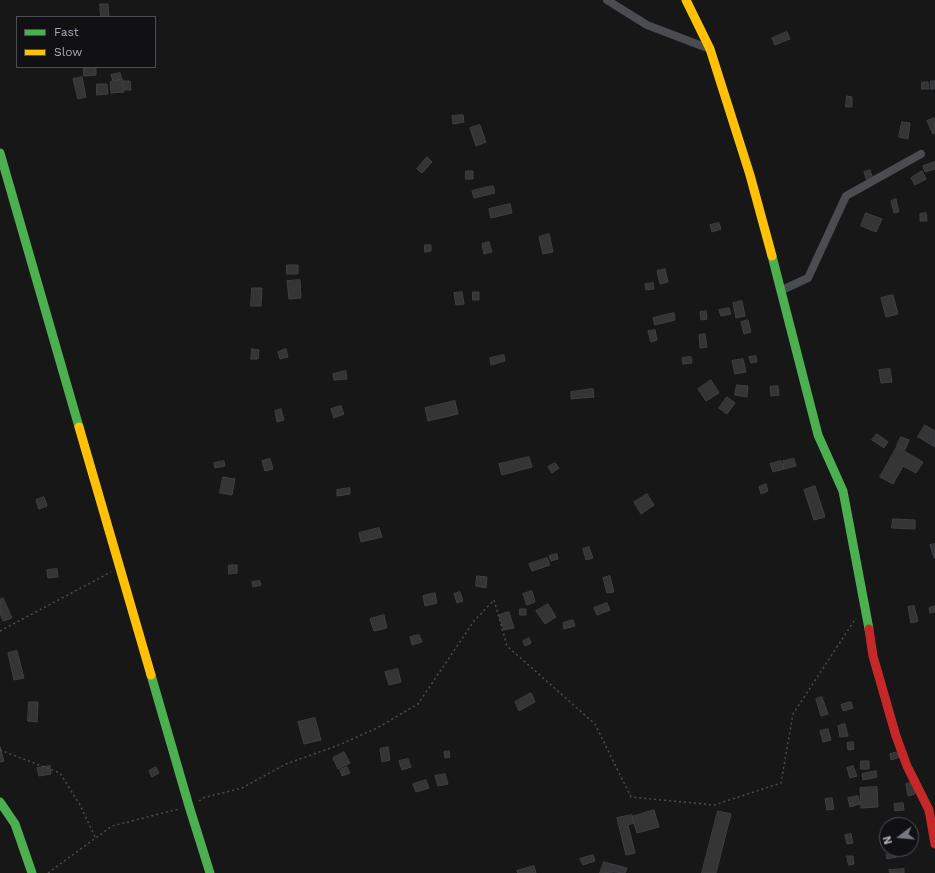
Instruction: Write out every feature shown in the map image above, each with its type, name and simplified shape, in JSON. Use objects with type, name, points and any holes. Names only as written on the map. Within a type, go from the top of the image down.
[{"type":"street","points":[[607,0],[647,25],[710,49]]},
{"type":"street","points":[[686,0],[710,49],[750,175],[782,290],[818,435],[843,491],[865,604],[873,656],[896,736],[907,766],[929,810],[935,844]]},
{"type":"street","points":[[0,153],[189,806],[210,873]]},
{"type":"street","points":[[782,290],[808,278],[846,196],[922,154]]},
{"type":"street","points":[[0,802],[15,824],[32,873]]},
{"type":"path","points":[[0,631],[120,568]]},
{"type":"path","points":[[48,873],[112,826],[189,806],[203,798],[242,788],[286,764],[339,745],[377,728],[418,704],[474,621],[494,600],[507,646],[596,724],[631,797],[714,805],[781,783],[793,714],[828,663],[856,617]]},
{"type":"path","points":[[0,750],[60,773],[80,805],[96,839]]},
{"type":"building","points":[[100,4],[108,4],[109,16],[101,16]]},
{"type":"building","points":[[787,32],[790,39],[775,45],[772,38]]},
{"type":"building","points":[[84,68],[96,68],[96,75],[84,76]]},
{"type":"building","points":[[120,73],[122,79],[113,81],[111,75]]},
{"type":"building","points":[[82,77],[86,97],[78,99],[73,79]]},
{"type":"building","points":[[123,80],[124,92],[111,93],[110,82]]},
{"type":"building","points":[[124,81],[130,81],[131,90],[125,90]]},
{"type":"building","points":[[931,81],[935,81],[935,89],[931,89]]},
{"type":"building","points":[[922,82],[928,82],[929,89],[922,89]]},
{"type":"building","points":[[97,84],[107,84],[108,94],[97,95]]},
{"type":"building","points":[[847,96],[852,97],[852,107],[846,107]]},
{"type":"building","points":[[463,115],[464,122],[453,124],[452,116]]},
{"type":"building","points":[[934,118],[935,133],[933,134],[927,121]]},
{"type":"building","points":[[902,122],[910,123],[908,139],[899,137]]},
{"type":"building","points":[[480,125],[486,142],[476,146],[470,128]]},
{"type":"building","points":[[427,157],[432,162],[422,173],[417,169]]},
{"type":"building","points":[[935,162],[935,169],[925,172],[923,166]]},
{"type":"building","points":[[870,170],[874,182],[868,184],[864,172]]},
{"type":"building","points":[[466,171],[473,171],[473,179],[466,179]]},
{"type":"building","points":[[922,171],[926,179],[915,185],[911,178]]},
{"type":"building","points":[[493,186],[495,193],[474,198],[472,191]]},
{"type":"building","points":[[896,199],[899,212],[894,213],[891,201]]},
{"type":"building","points":[[510,204],[512,213],[491,218],[489,209]]},
{"type":"building","points":[[866,213],[882,219],[876,232],[861,226]]},
{"type":"building","points":[[926,213],[927,221],[920,221],[920,214]]},
{"type":"building","points":[[719,223],[721,229],[712,232],[710,225]]},
{"type":"building","points":[[549,234],[553,252],[543,254],[539,237]]},
{"type":"building","points":[[489,242],[492,252],[484,254],[482,244]]},
{"type":"building","points":[[425,245],[431,245],[431,251],[425,252]]},
{"type":"building","points":[[287,265],[298,265],[298,274],[287,274]]},
{"type":"building","points":[[665,269],[668,282],[660,284],[657,271]]},
{"type":"building","points":[[300,280],[301,298],[289,299],[287,281]]},
{"type":"building","points":[[653,283],[654,289],[646,290],[645,284]]},
{"type":"building","points":[[252,288],[262,288],[261,306],[251,306]]},
{"type":"building","points":[[462,292],[464,304],[456,305],[454,293]]},
{"type":"building","points":[[473,292],[479,292],[479,300],[473,300]]},
{"type":"building","points":[[893,295],[898,314],[886,317],[881,298]]},
{"type":"building","points":[[742,301],[745,316],[736,318],[733,303]]},
{"type":"building","points":[[729,308],[731,314],[721,316],[719,310]]},
{"type":"building","points":[[706,311],[707,319],[701,320],[700,312]]},
{"type":"building","points":[[674,313],[675,320],[655,325],[653,318]]},
{"type":"building","points":[[748,320],[751,332],[744,334],[741,322]]},
{"type":"building","points":[[655,330],[657,340],[651,342],[648,331]]},
{"type":"building","points":[[705,334],[707,347],[700,348],[699,335]]},
{"type":"building","points":[[252,349],[259,350],[258,359],[251,359]]},
{"type":"building","points":[[286,349],[288,357],[280,359],[278,352]]},
{"type":"building","points":[[504,355],[505,361],[491,365],[490,358]]},
{"type":"building","points":[[756,356],[757,362],[751,363],[749,357]]},
{"type":"building","points":[[691,357],[692,363],[683,364],[682,358]]},
{"type":"building","points":[[743,359],[746,372],[735,374],[732,361]]},
{"type":"building","points":[[890,369],[892,382],[881,383],[879,370]]},
{"type":"building","points":[[346,371],[347,379],[334,380],[333,374]]},
{"type":"building","points":[[711,380],[719,393],[706,401],[698,389]]},
{"type":"building","points":[[737,385],[748,386],[747,397],[735,395]]},
{"type":"building","points":[[778,386],[779,395],[771,396],[770,387]]},
{"type":"building","points":[[593,389],[594,397],[571,399],[571,392]]},
{"type":"building","points":[[727,397],[735,403],[727,414],[719,408]]},
{"type":"building","points":[[455,401],[458,414],[428,421],[425,408]]},
{"type":"building","points":[[341,406],[344,414],[334,418],[331,409]]},
{"type":"building","points":[[281,409],[284,420],[277,422],[275,411]]},
{"type":"building","points":[[925,425],[935,431],[935,447],[918,437]]},
{"type":"building","points":[[877,434],[888,442],[884,448],[872,440]]},
{"type":"building","points":[[901,437],[909,440],[905,450],[897,446]]},
{"type":"building","points":[[897,447],[923,462],[916,473],[903,466],[893,484],[880,477]]},
{"type":"building","points":[[529,457],[532,467],[502,475],[499,464]]},
{"type":"building","points":[[270,459],[273,469],[265,471],[262,461]]},
{"type":"building","points":[[794,459],[796,466],[784,469],[783,461]]},
{"type":"building","points":[[224,461],[225,466],[215,468],[214,463]]},
{"type":"building","points":[[781,461],[784,469],[773,472],[770,464]]},
{"type":"building","points":[[555,463],[559,468],[552,473],[548,467]]},
{"type":"building","points":[[223,477],[235,479],[232,495],[220,493]]},
{"type":"building","points":[[766,484],[768,491],[761,494],[759,487]]},
{"type":"building","points":[[815,486],[825,517],[814,520],[804,490]]},
{"type":"building","points":[[350,488],[350,494],[337,496],[337,490]]},
{"type":"building","points":[[647,494],[654,505],[641,514],[634,502]]},
{"type":"building","points":[[44,497],[47,506],[39,509],[36,500]]},
{"type":"building","points":[[893,519],[915,520],[915,529],[892,528]]},
{"type":"building","points":[[379,528],[382,537],[361,542],[359,533]]},
{"type":"building","points":[[935,544],[935,558],[934,558],[930,545]]},
{"type":"building","points":[[589,547],[593,558],[586,560],[583,549]]},
{"type":"building","points":[[557,554],[558,559],[551,561],[549,556]]},
{"type":"building","points":[[547,558],[550,565],[532,571],[529,564]]},
{"type":"building","points":[[229,565],[237,565],[237,573],[229,574]]},
{"type":"building","points":[[57,569],[58,577],[48,578],[47,570]]},
{"type":"building","points":[[477,576],[487,577],[486,588],[476,586]]},
{"type":"building","points":[[610,576],[614,592],[607,593],[603,578]]},
{"type":"building","points":[[260,581],[261,585],[253,587],[252,582]]},
{"type":"building","points":[[532,591],[535,602],[527,605],[523,594]]},
{"type":"building","points":[[460,592],[463,601],[457,603],[454,594]]},
{"type":"building","points":[[435,593],[437,603],[425,606],[423,596]]},
{"type":"building","points":[[3,598],[12,618],[3,621],[0,613],[0,600]]},
{"type":"building","points":[[607,603],[610,610],[597,615],[594,608]]},
{"type":"building","points":[[548,604],[556,617],[545,624],[536,611]]},
{"type":"building","points":[[914,606],[918,621],[911,623],[908,607]]},
{"type":"building","points":[[935,606],[935,612],[930,613],[929,608]]},
{"type":"building","points":[[520,609],[526,609],[526,615],[520,615]]},
{"type":"building","points":[[509,612],[514,628],[504,630],[499,615]]},
{"type":"building","points":[[384,615],[387,628],[374,631],[370,619]]},
{"type":"building","points":[[573,620],[575,626],[564,629],[563,623]]},
{"type":"building","points":[[419,635],[422,642],[412,645],[410,637]]},
{"type":"building","points":[[529,638],[531,643],[525,646],[523,641]]},
{"type":"building","points":[[17,651],[24,678],[14,680],[8,653]]},
{"type":"building","points":[[398,669],[401,682],[389,685],[385,672]]},
{"type":"building","points":[[531,693],[535,702],[519,711],[515,702]]},
{"type":"building","points":[[822,697],[828,714],[821,716],[816,699]]},
{"type":"building","points":[[29,702],[38,702],[37,722],[28,721]]},
{"type":"building","points":[[851,702],[853,708],[843,711],[841,705]]},
{"type":"building","points":[[315,718],[321,740],[304,744],[298,722]]},
{"type":"building","points":[[845,724],[848,736],[840,737],[838,726]]},
{"type":"building","points":[[828,729],[831,740],[823,742],[820,731]]},
{"type":"building","points":[[853,742],[854,749],[848,750],[847,743]]},
{"type":"building","points":[[0,747],[4,761],[0,762]]},
{"type":"building","points":[[388,747],[390,760],[382,762],[380,749]]},
{"type":"building","points":[[449,751],[450,757],[445,758],[444,752]]},
{"type":"building","points":[[344,752],[350,763],[338,769],[333,758]]},
{"type":"building","points":[[899,752],[900,757],[891,760],[890,754]]},
{"type":"building","points":[[408,759],[411,767],[402,770],[399,761]]},
{"type":"building","points":[[861,761],[869,761],[869,769],[861,769]]},
{"type":"building","points":[[50,766],[51,774],[39,776],[37,768]]},
{"type":"building","points":[[853,766],[857,776],[850,778],[847,768]]},
{"type":"building","points":[[156,767],[159,773],[152,777],[149,771]]},
{"type":"building","points":[[347,767],[350,773],[342,776],[340,770]]},
{"type":"building","points":[[876,771],[877,777],[863,780],[862,774]]},
{"type":"building","points":[[445,774],[448,784],[438,786],[435,776]]},
{"type":"building","points":[[426,780],[429,788],[416,792],[413,784]]},
{"type":"building","points":[[913,782],[915,794],[908,796],[906,784]]},
{"type":"building","points":[[877,787],[878,807],[861,808],[860,788]]},
{"type":"building","points":[[858,796],[860,804],[850,807],[848,798]]},
{"type":"building","points":[[832,798],[834,809],[827,810],[825,799]]},
{"type":"building","points":[[903,803],[904,810],[895,811],[894,804]]},
{"type":"building","points":[[654,810],[659,827],[637,833],[632,817]]},
{"type":"building","points":[[718,811],[731,814],[716,873],[702,873]]},
{"type":"building","points":[[632,815],[634,823],[628,825],[635,853],[626,855],[617,818]]},
{"type":"building","points":[[851,834],[853,843],[847,844],[845,835]]},
{"type":"building","points":[[593,855],[595,861],[583,865],[580,859]]},
{"type":"building","points":[[847,856],[853,856],[854,864],[849,865]]},
{"type":"building","points":[[886,857],[897,857],[887,859]]},
{"type":"building","points":[[604,862],[627,868],[625,873],[600,873]]},
{"type":"building","points":[[534,866],[536,873],[518,873],[517,871]]},
{"type":"building","points":[[904,869],[904,873],[890,873],[889,870]]},
{"type":"traffic: fast","points":[[0,153],[79,427]]},
{"type":"traffic: fast","points":[[772,256],[818,435],[843,491],[869,629]]},
{"type":"traffic: fast","points":[[151,675],[210,873]]},
{"type":"traffic: fast","points":[[0,802],[15,824],[32,873]]},
{"type":"traffic: slow","points":[[686,0],[710,49],[750,175],[772,256]]},
{"type":"traffic: slow","points":[[79,427],[151,675]]},
{"type":"traffic: jam","points":[[869,629],[873,656],[896,736],[907,766],[929,810],[935,844]]}]
